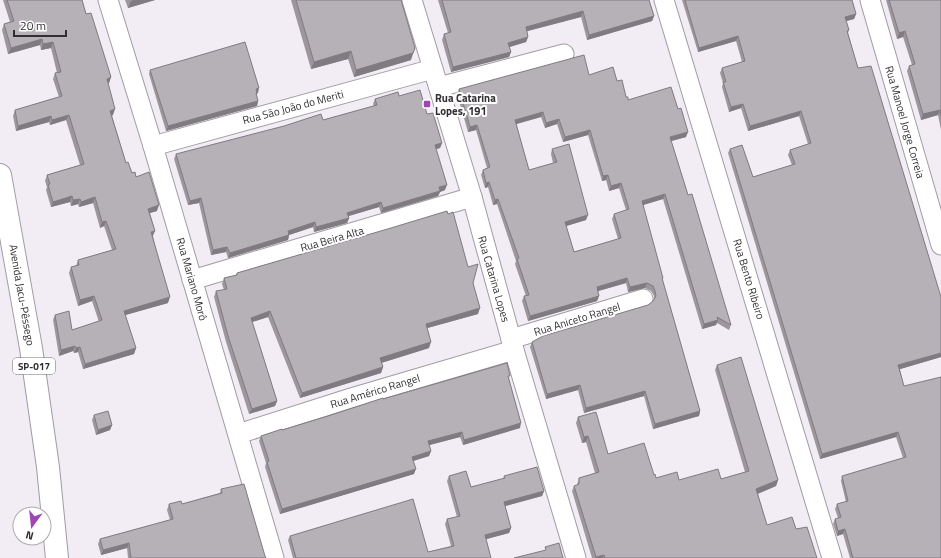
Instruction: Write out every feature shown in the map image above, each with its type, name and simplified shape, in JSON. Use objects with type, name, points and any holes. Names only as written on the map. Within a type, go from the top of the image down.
[{"type":"highway","name":"Avenida Jacu-Pêssego","points":[[0,175],[32,355],[48,467],[56,558]]},
{"type":"street","name":"Rua Mariano Morô","points":[[108,0],[274,558]]},
{"type":"street","name":"Rua Catarina Lopes","points":[[412,0],[472,197],[513,345],[576,558]]},
{"type":"street","name":"Rua Bento Ribeiro","points":[[664,0],[832,558]]},
{"type":"street","name":"Rua Manoel Jorge Correia","points":[[870,0],[941,245]]},
{"type":"street","points":[[439,87],[564,54]]},
{"type":"street","name":"Rua São João do Meriti","points":[[152,146],[433,68]]},
{"type":"street","name":"Rua Beira Alta","points":[[192,280],[472,197]]},
{"type":"street","name":"Rua Aniceto Rangel","points":[[513,345],[642,299]]},
{"type":"street","name":"Rua Américo Rangel","points":[[238,434],[513,345]]},
{"type":"building","points":[[7,0],[82,0],[86,14],[91,13],[111,77],[107,79],[115,109],[110,111],[126,163],[128,162],[132,173],[135,172],[136,177],[149,172],[159,205],[148,209],[155,231],[151,232],[170,297],[124,311],[136,348],[85,364],[80,347],[76,348],[75,346],[61,350],[55,315],[69,311],[72,330],[102,320],[94,296],[80,300],[71,267],[79,265],[78,260],[116,249],[106,221],[102,222],[95,197],[81,202],[80,199],[73,200],[72,196],[53,202],[47,175],[84,164],[69,115],[52,120],[51,116],[18,126],[15,110],[62,96],[55,73],[61,72],[53,42],[43,44],[42,39],[11,48],[4,24],[14,21]]},
{"type":"building","points":[[296,0],[401,0],[415,48],[413,53],[356,70],[351,51],[314,62]]},
{"type":"building","points":[[442,0],[649,0],[654,16],[589,35],[583,11],[526,27],[528,37],[508,43],[511,52],[453,67],[444,34],[451,32]]},
{"type":"building","points":[[685,0],[852,0],[856,14],[845,17],[849,30],[847,31],[858,68],[871,66],[941,297],[941,353],[898,365],[904,386],[941,377],[941,558],[853,558],[845,529],[838,531],[835,519],[841,517],[837,504],[848,501],[842,476],[906,457],[898,432],[822,454],[730,149],[742,145],[753,177],[795,164],[790,150],[811,143],[801,111],[750,126],[743,104],[731,107],[723,82],[726,82],[722,68],[745,61],[738,36],[699,48]]},
{"type":"building","points":[[889,0],[941,0],[941,116],[940,110],[923,114],[909,66],[915,64],[905,31],[899,33]]},
{"type":"building","points":[[245,42],[259,88],[256,89],[258,101],[168,126],[150,70]]},
{"type":"building","points":[[584,55],[589,75],[613,67],[617,81],[622,80],[628,100],[671,87],[678,109],[681,108],[688,132],[670,137],[688,195],[692,194],[731,325],[717,317],[718,320],[704,324],[665,194],[642,201],[662,278],[700,411],[655,424],[645,391],[586,408],[580,385],[547,394],[532,342],[543,336],[648,305],[656,296],[655,291],[653,286],[647,283],[630,287],[627,278],[597,287],[599,296],[530,316],[524,296],[529,295],[517,259],[519,258],[498,199],[495,200],[489,182],[486,183],[483,170],[490,167],[477,125],[470,127],[459,89]],"holes":[[[543,112],[546,123],[559,119],[565,137],[590,130],[603,176],[608,175],[611,186],[621,183],[629,209],[614,214],[621,238],[574,252],[565,222],[588,215],[569,144],[552,149],[557,162],[529,170],[515,120]]]},
{"type":"building","points":[[420,90],[427,114],[433,113],[442,143],[435,145],[447,185],[439,187],[440,191],[383,208],[381,202],[347,213],[349,218],[316,227],[315,222],[288,231],[289,235],[230,253],[227,247],[213,250],[201,198],[190,201],[176,154],[284,126],[321,114],[323,120],[377,105],[375,99],[398,92],[399,96]]},
{"type":"building","points":[[447,211],[448,214],[453,212],[468,267],[478,264],[473,283],[480,308],[426,324],[431,342],[380,358],[383,367],[302,393],[270,311],[251,318],[277,401],[252,409],[228,336],[216,291],[227,289],[224,278]]},
{"type":"building","points":[[741,357],[778,480],[756,489],[767,525],[792,517],[796,529],[807,527],[817,558],[605,558],[604,555],[596,557],[574,486],[579,484],[579,478],[599,472],[588,436],[584,437],[578,417],[596,412],[608,454],[644,443],[656,478],[677,472],[679,480],[718,469],[721,479],[749,471],[717,365]]},
{"type":"building","points":[[507,363],[510,376],[508,376],[521,423],[464,440],[462,432],[428,441],[431,451],[412,457],[416,469],[282,509],[267,462],[269,461],[261,436],[383,398]]},
{"type":"building","points":[[108,411],[112,425],[98,430],[94,415]]},
{"type":"building","points":[[537,467],[544,491],[504,502],[511,528],[485,535],[491,558],[296,558],[290,536],[413,499],[428,552],[454,546],[447,519],[460,516],[449,476],[466,471],[471,487],[505,478],[504,476]]},
{"type":"building","points":[[244,484],[266,558],[131,558],[129,543],[103,550],[100,539],[173,519],[169,504],[181,501],[182,504],[222,493],[221,489]]},
{"type":"building","points":[[559,543],[563,558],[514,558],[546,550],[545,547]]},
{"type":"place","name":"Rua Catarina Lopes, 191","points":[[427,104]]}]
